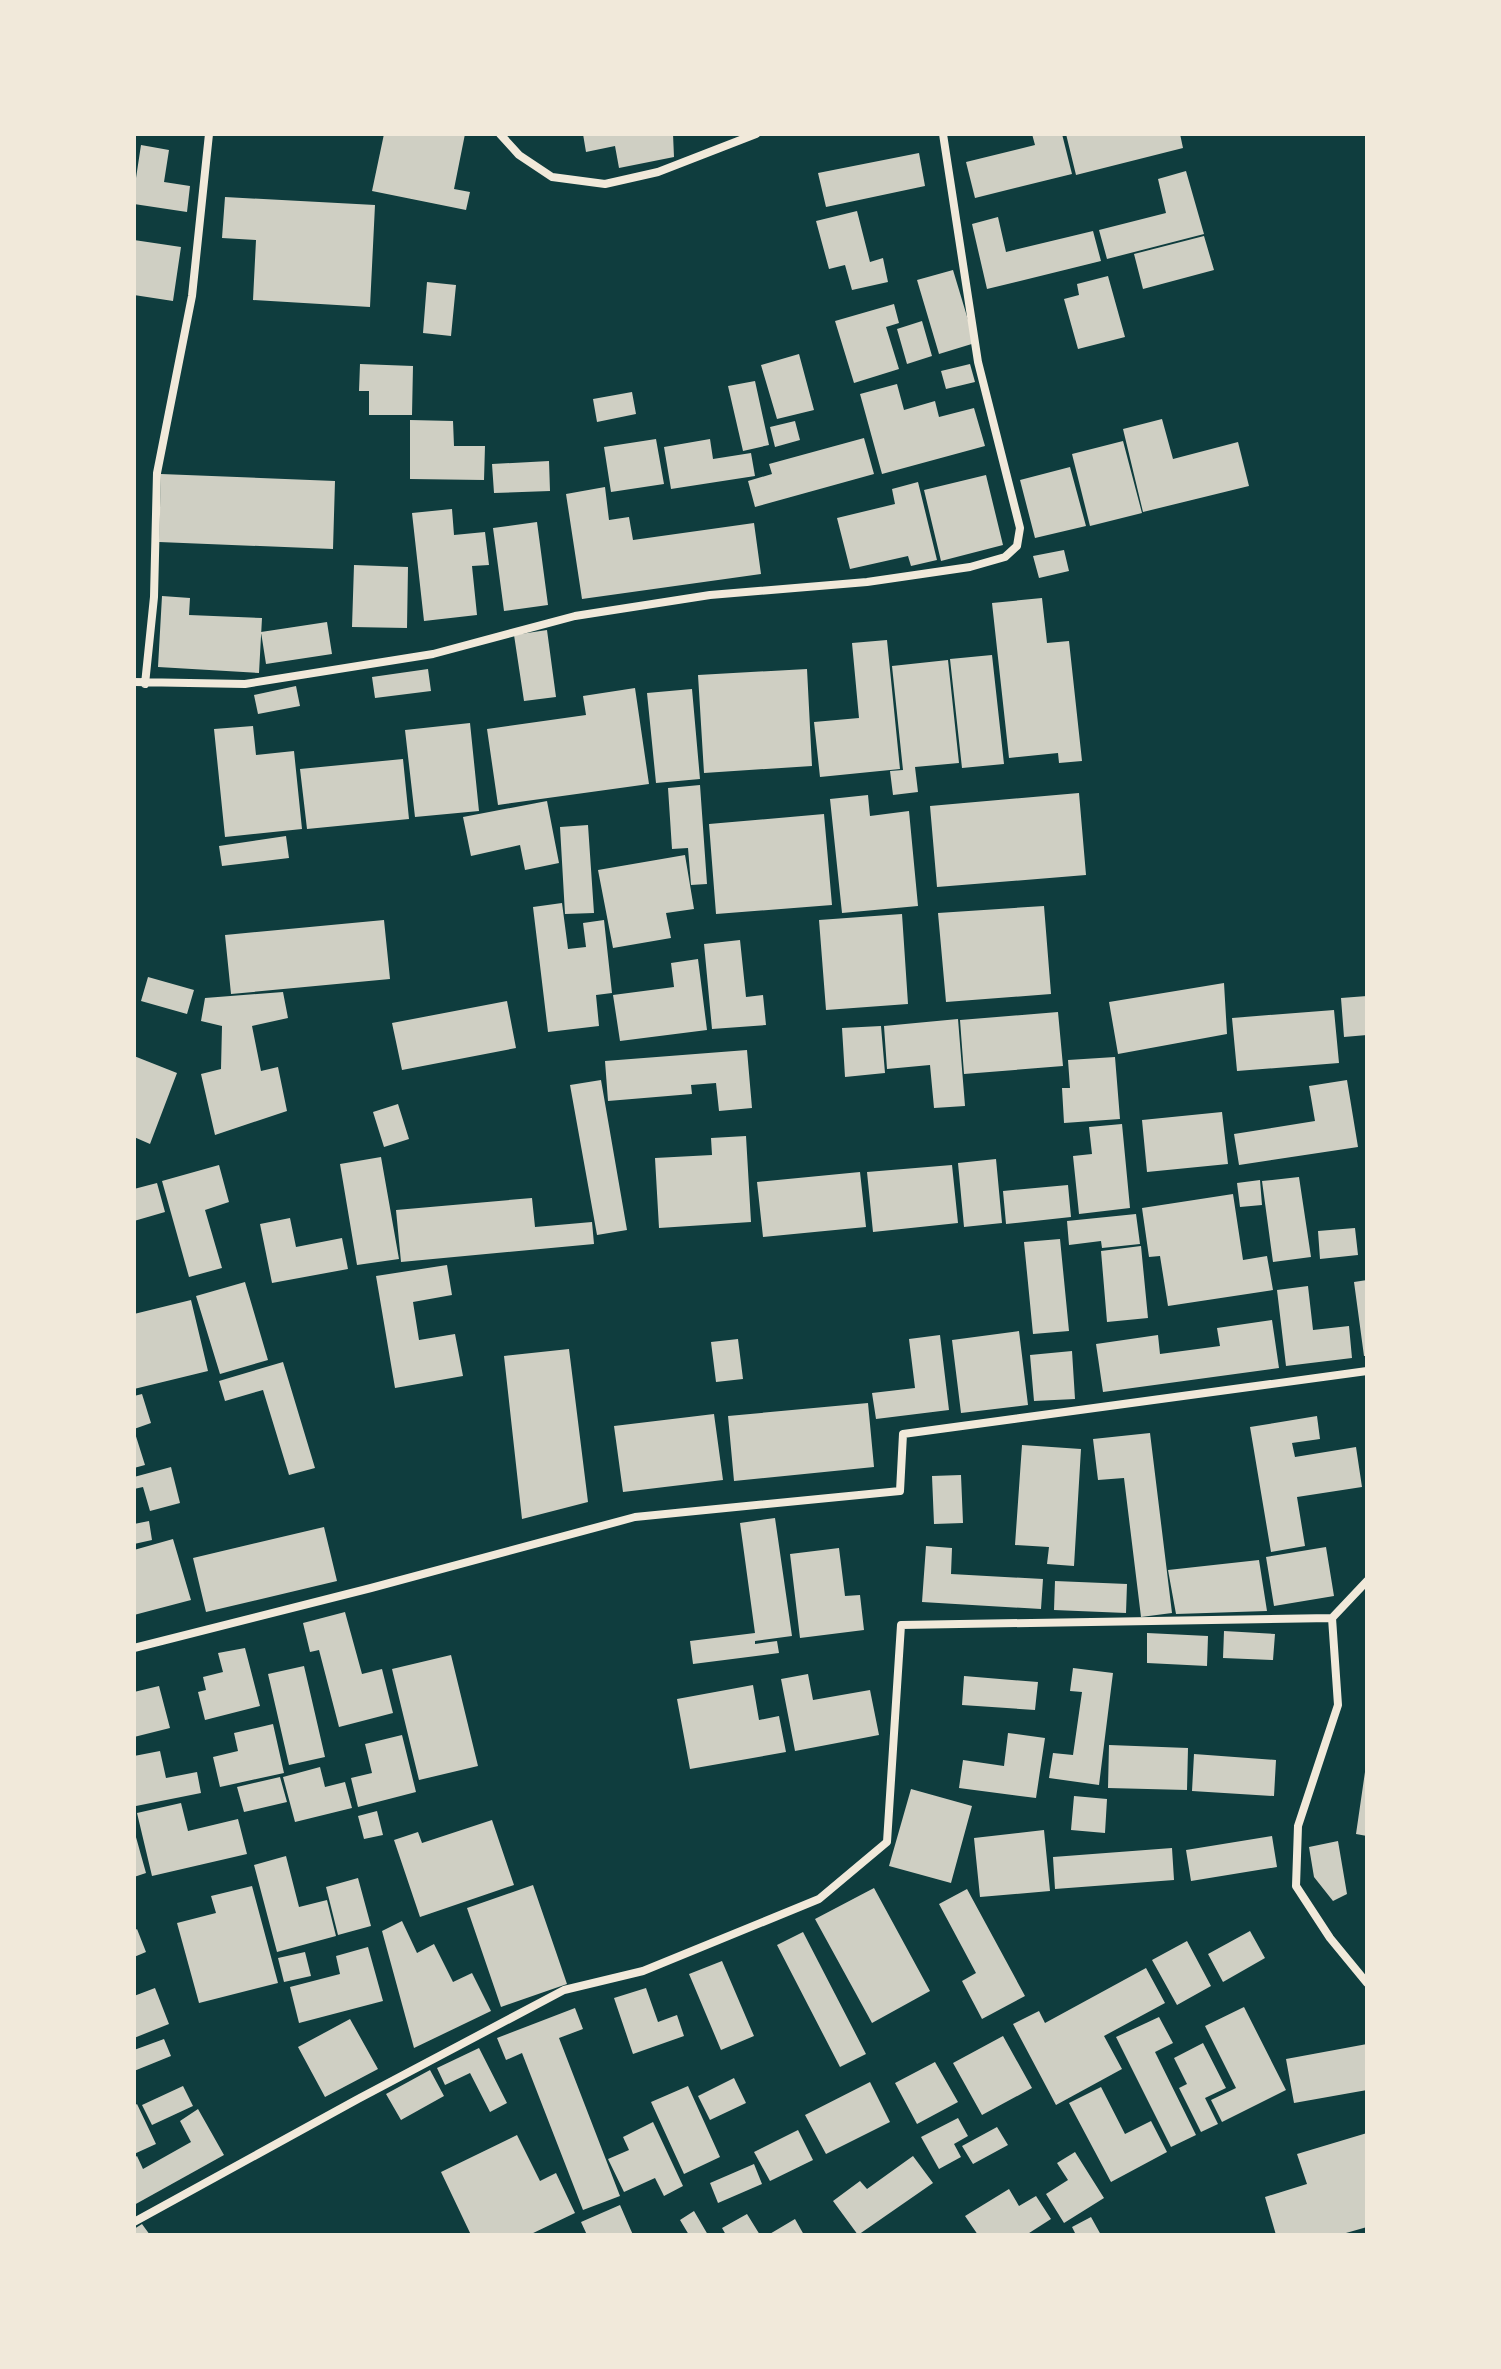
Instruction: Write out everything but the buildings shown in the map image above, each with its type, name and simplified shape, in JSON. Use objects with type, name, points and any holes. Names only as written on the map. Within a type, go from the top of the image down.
[{"type":"street","points":[[145,684],[154,597],[157,473],[192,296],[209,134]]},
{"type":"street","points":[[500,134],[519,155],[552,177],[605,184],[658,172],[756,134]]},
{"type":"street","points":[[134,682],[245,684],[433,654],[575,616],[710,595],[867,582],[970,567],[1005,557],[1017,546],[1020,528],[978,362],[943,134]]},
{"type":"street","points":[[134,1648],[385,1585],[635,1517],[900,1491],[903,1434],[1367,1371]]},
{"type":"street","points":[[134,2222],[564,1990],[643,1971],[819,1899],[887,1842],[901,1625],[1332,1618],[1367,1581]]},
{"type":"street","points":[[1332,1618],[1338,1705],[1298,1826],[1296,1886],[1330,1938],[1367,1983]]}]
